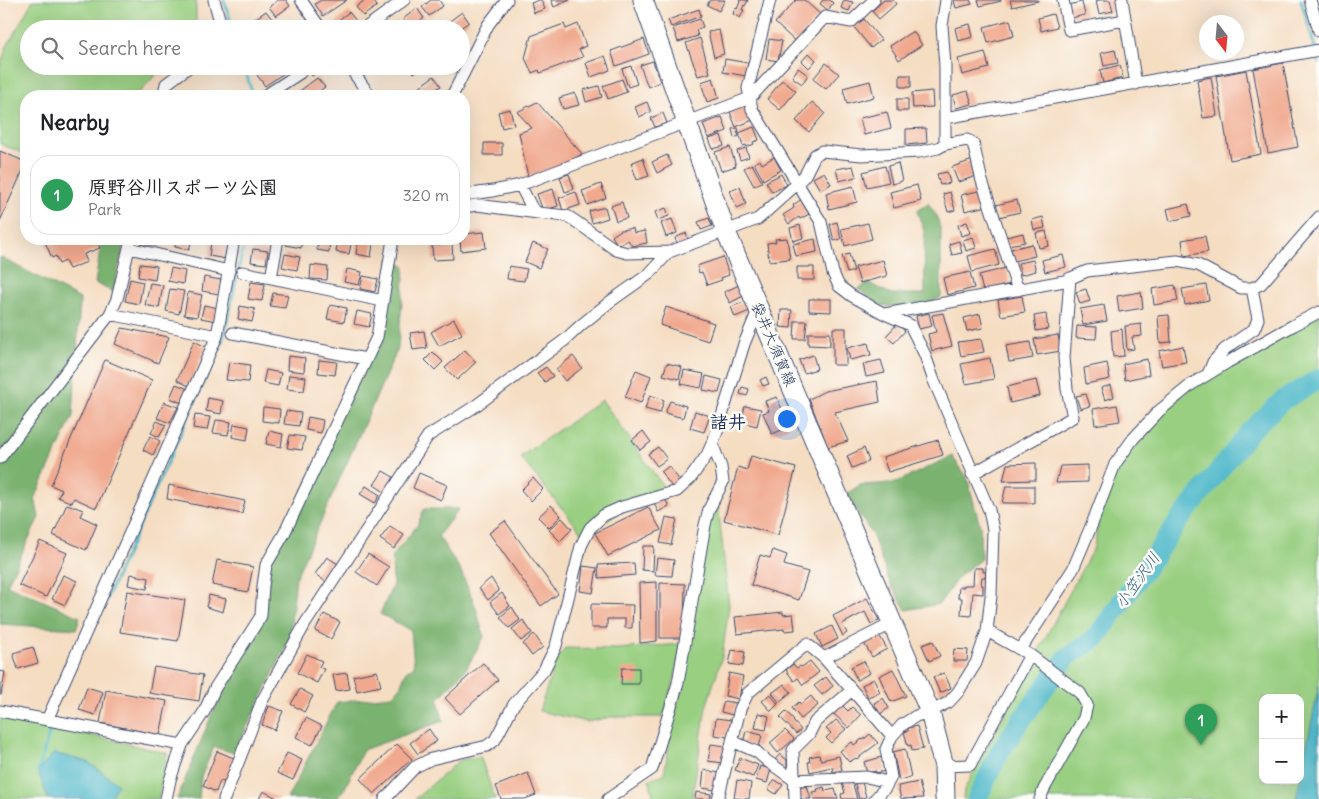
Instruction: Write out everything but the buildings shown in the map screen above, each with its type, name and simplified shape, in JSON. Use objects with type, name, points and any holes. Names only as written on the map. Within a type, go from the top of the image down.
[{"type":"main road","name":"袋井大須賀線","points":[[643,0],[726,232],[930,712],[944,766],[946,799]]},
{"type":"street","points":[[214,0],[220,20]]},
{"type":"street","points":[[376,20],[404,0]]},
{"type":"street","points":[[470,60],[488,25],[507,0]]},
{"type":"street","points":[[770,0],[748,88],[752,109],[821,222],[833,273],[839,286],[852,296],[910,325],[925,355],[972,474],[989,510],[993,530],[991,596],[987,631],[976,663],[958,692],[949,702],[930,712],[916,716],[892,736],[886,749],[891,777],[885,788],[875,799]]},
{"type":"street","points":[[470,194],[520,185],[750,98],[825,18],[851,22],[874,0]]},
{"type":"street","points":[[946,0],[942,26],[945,66],[946,144]]},
{"type":"street","points":[[1063,0],[1069,30],[1125,20]]},
{"type":"street","points":[[1122,0],[1136,84]]},
{"type":"street","points":[[1310,0],[1319,31]]},
{"type":"street","points":[[303,1],[316,20]]},
{"type":"street","points":[[945,118],[1319,50]]},
{"type":"street","points":[[164,90],[166,84],[178,75]]},
{"type":"street","points":[[274,90],[297,75]]},
{"type":"street","points":[[355,75],[366,90]]},
{"type":"street","points":[[455,90],[463,75]]},
{"type":"street","points":[[470,206],[477,205],[567,216],[616,250],[627,254],[669,252],[758,219],[797,184],[805,175],[815,155],[822,150],[862,155],[919,152],[968,140],[973,143],[982,181],[1018,290]]},
{"type":"street","points":[[520,185],[532,208],[538,213]]},
{"type":"street","points":[[885,314],[1064,281],[1086,272],[1176,261],[1198,265],[1241,288],[1252,288],[1261,284],[1319,217]]},
{"type":"street","points":[[0,458],[110,314],[117,299],[130,245]]},
{"type":"street","points":[[134,245],[229,271]]},
{"type":"street","points":[[47,720],[217,336],[233,245]]},
{"type":"street","points":[[271,278],[277,245]]},
{"type":"street","points":[[166,799],[170,780],[182,745],[204,712],[215,688],[261,616],[262,586],[266,565],[284,534],[377,336],[392,245]]},
{"type":"street","points":[[224,799],[262,702],[305,624],[428,436],[474,408],[565,340],[611,301],[650,274],[669,252]]},
{"type":"street","points":[[242,272],[383,301]]},
{"type":"street","points":[[972,474],[1073,417],[1067,389],[1064,358],[1070,278]]},
{"type":"street","points":[[1208,374],[1213,362],[1225,350],[1254,329],[1258,319],[1252,288]]},
{"type":"street","points":[[385,799],[415,767],[430,758],[488,746],[495,740],[514,704],[544,670],[556,646],[581,546],[590,528],[604,515],[622,507],[677,491],[690,479],[707,455],[717,432],[744,344],[759,308]]},
{"type":"street","points":[[944,766],[970,765],[1026,652],[1073,569],[1115,464],[1133,439],[1159,411],[1192,384],[1319,312]]},
{"type":"street","points":[[110,314],[217,336]]},
{"type":"street","points":[[233,333],[366,359]]},
{"type":"street","points":[[608,799],[652,769],[678,683],[705,525],[709,509],[723,482],[721,467],[712,443]]},
{"type":"street","points":[[824,658],[892,623]]},
{"type":"street","points":[[987,631],[1026,652],[1080,693],[1087,705],[1084,718],[1040,799]]},
{"type":"street","points":[[718,799],[740,708],[748,693],[807,644],[824,658],[892,736]]},
{"type":"street","points":[[795,799],[793,750],[809,734],[815,722],[852,690]]},
{"type":"street","points":[[0,711],[182,745]]},
{"type":"street","points":[[732,741],[757,752],[794,780],[867,777],[888,782]]},
{"type":"green space","points":[[33,0],[196,0],[196,20],[22,20]]},
{"type":"green space","points":[[20,23],[20,75],[156,75],[142,90],[20,90],[20,152],[0,144],[0,67],[6,48]]},
{"type":"green space","points":[[928,203],[937,216],[941,232],[941,297],[922,307],[892,307],[878,304],[858,289],[869,283],[891,294],[925,294],[924,231],[917,211]]},
{"type":"green space","points":[[101,245],[124,245],[113,292],[95,283]]},
{"type":"green space","points":[[0,257],[80,299],[73,416],[35,498],[39,517],[7,585],[80,617],[76,629],[0,624]]},
{"type":"green space","points":[[390,259],[405,267],[398,348],[296,577],[289,641],[234,753],[214,747],[201,777],[199,799],[177,799],[212,714],[257,627],[269,560],[377,337]]},
{"type":"green space","points":[[1319,315],[1319,799],[963,799],[964,790],[1094,547],[1103,496],[1142,429],[1208,374]]},
{"type":"green space","points":[[602,400],[663,486],[661,491],[582,533],[520,457]]},
{"type":"green space","points":[[952,456],[967,477],[980,526],[981,559],[960,575],[939,604],[906,610],[890,583],[872,534],[846,494],[860,485],[895,483]]},
{"type":"green space","points":[[717,495],[729,606],[722,657],[706,707],[692,799],[654,799],[649,779],[664,774],[672,726],[686,670],[703,536]]},
{"type":"green space","points":[[424,509],[459,509],[438,536],[460,569],[475,605],[484,637],[466,669],[438,699],[443,721],[363,750],[345,788],[336,799],[287,799],[337,702],[391,696],[399,689],[407,670],[414,667],[411,630],[380,614],[393,585],[392,556],[417,526]]},
{"type":"green space","points":[[681,644],[675,678],[663,717],[611,717],[587,722],[539,711],[555,664],[565,648],[617,649]]},
{"type":"green space","points":[[0,714],[167,753],[158,799],[0,799]]},
{"type":"green space","points":[[480,756],[495,799],[415,799],[460,760]]},
{"type":"water","points":[[1319,685],[1319,799],[1296,799],[1299,784],[1304,784],[1304,759]]},
{"type":"water","points":[[54,753],[88,762],[118,784],[110,799],[48,799],[38,771]]},
{"type":"waterway","points":[[224,0],[230,20]]},
{"type":"waterway","points":[[1301,0],[1315,48]]},
{"type":"waterway","points":[[1317,54],[1319,63]]},
{"type":"waterway","points":[[247,75],[251,90]]},
{"type":"waterway","points":[[87,642],[223,339],[244,245]]},
{"type":"waterway","name":"小笠沢川","points":[[977,799],[999,753],[1067,657],[1096,638],[1179,521],[1251,430],[1283,400],[1319,379]]},
{"type":"waterway","points":[[38,771],[52,724]]},
{"type":"place","name":"原野谷川スポーツ公園","points":[[1201,745]]},
{"type":"district","name":"諸井","points":[[728,421]]}]
